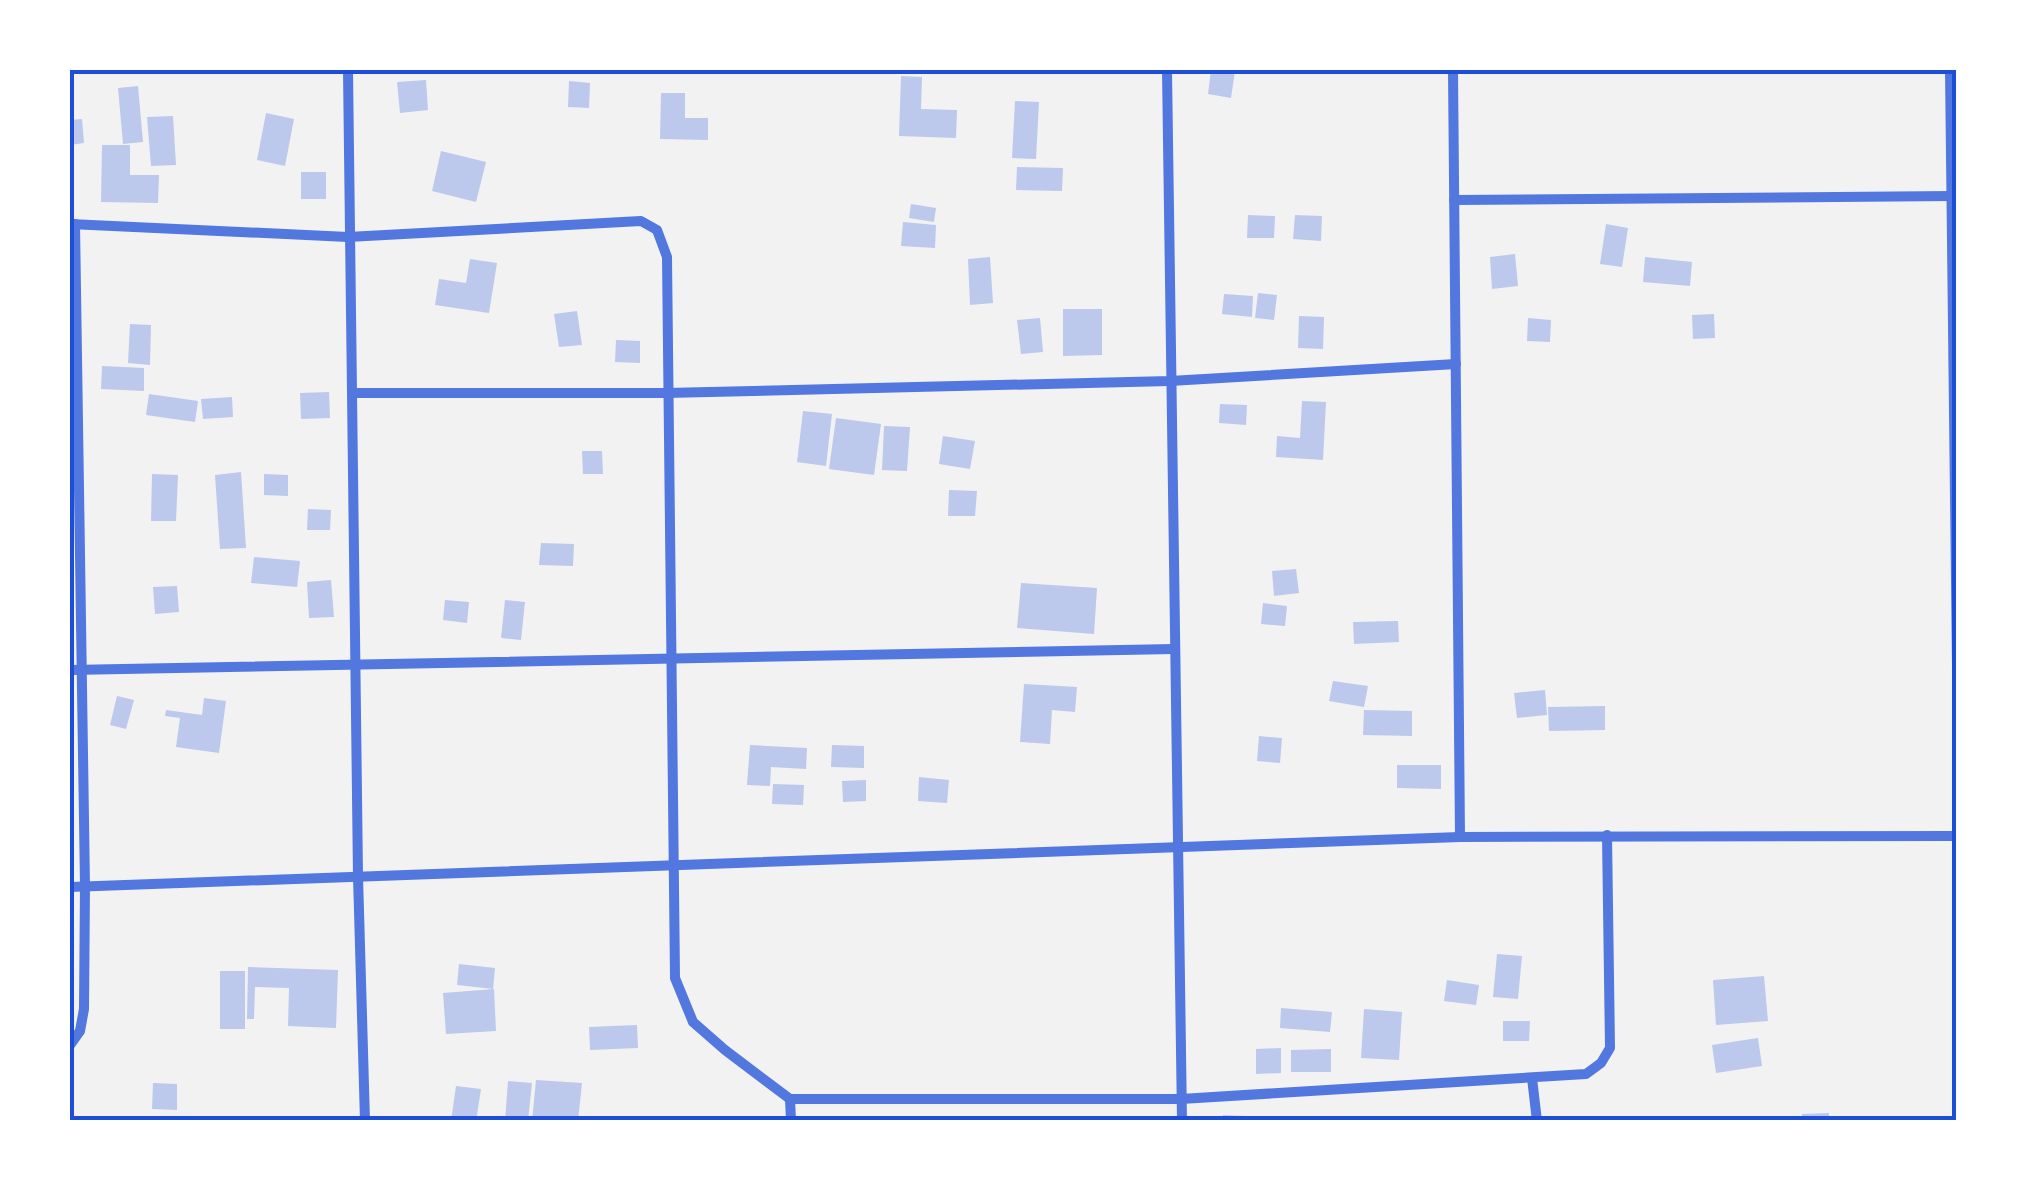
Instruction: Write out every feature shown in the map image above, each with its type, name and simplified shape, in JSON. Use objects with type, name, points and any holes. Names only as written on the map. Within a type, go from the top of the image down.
[{"type":"street","points":[[348,70],[358,876],[365,1121]]},
{"type":"street","points":[[1167,70],[1182,1121]]},
{"type":"street","points":[[1453,70],[1460,837]]},
{"type":"street","points":[[1950,70],[1957,668]]},
{"type":"street","points":[[1454,200],[1953,196]]},
{"type":"street","points":[[70,1045],[80,1031],[84,1009],[85,886],[76,670],[72,224],[348,237],[641,221],[657,230],[667,257],[675,978],[693,1022],[790,1099],[1182,1099],[1586,1074],[1601,1063],[1610,1048],[1607,835]]},
{"type":"street","points":[[353,392],[666,393],[1170,381],[1456,364]]},
{"type":"street","points":[[76,670],[1174,650]]},
{"type":"street","points":[[70,887],[1460,837],[1957,836]]},
{"type":"street","points":[[1532,1078],[1538,1121]]},
{"type":"street","points":[[790,1099],[791,1121]]},
{"type":"building","points":[[1211,70],[1235,71],[1231,98],[1208,94]]},
{"type":"building","points":[[901,76],[922,77],[921,109],[957,110],[956,138],[899,136]]},
{"type":"building","points":[[426,80],[428,110],[400,113],[397,82]]},
{"type":"building","points":[[569,81],[590,83],[589,108],[568,107]]},
{"type":"building","points":[[138,86],[143,142],[123,144],[118,88]]},
{"type":"building","points":[[661,93],[685,93],[685,118],[708,118],[708,140],[660,139]]},
{"type":"building","points":[[1015,101],[1039,102],[1036,159],[1012,158]]},
{"type":"building","points":[[266,113],[294,119],[285,166],[257,160]]},
{"type":"building","points":[[173,116],[176,165],[151,166],[147,117]]},
{"type":"building","points":[[82,119],[84,143],[70,145],[70,120]]},
{"type":"building","points":[[102,145],[130,145],[130,175],[159,175],[158,203],[101,202]]},
{"type":"building","points":[[441,151],[486,162],[476,202],[432,191]]},
{"type":"building","points":[[1017,167],[1063,168],[1062,191],[1016,190]]},
{"type":"building","points":[[301,172],[326,172],[326,199],[301,199]]},
{"type":"building","points":[[911,204],[936,208],[934,222],[909,218]]},
{"type":"building","points":[[1248,215],[1275,216],[1274,238],[1247,238]]},
{"type":"building","points":[[1295,215],[1322,216],[1321,241],[1293,239]]},
{"type":"building","points":[[903,222],[936,225],[935,248],[901,246]]},
{"type":"building","points":[[1606,224],[1628,228],[1622,267],[1600,264]]},
{"type":"building","points":[[1515,254],[1518,286],[1492,289],[1490,257]]},
{"type":"building","points":[[990,257],[993,303],[970,305],[968,259]]},
{"type":"building","points":[[1645,257],[1692,262],[1690,286],[1643,282]]},
{"type":"building","points":[[470,259],[497,263],[489,313],[435,305],[439,279],[466,283]]},
{"type":"building","points":[[1258,293],[1277,295],[1274,320],[1255,318]]},
{"type":"building","points":[[1224,294],[1253,296],[1252,317],[1222,314]]},
{"type":"building","points":[[1063,309],[1102,309],[1102,355],[1063,356]]},
{"type":"building","points":[[577,311],[582,345],[559,347],[554,314]]},
{"type":"building","points":[[1714,314],[1715,338],[1693,339],[1692,315]]},
{"type":"building","points":[[1299,316],[1324,317],[1323,349],[1298,348]]},
{"type":"building","points":[[1040,318],[1043,352],[1021,354],[1017,320]]},
{"type":"building","points":[[1528,318],[1551,320],[1550,342],[1527,341]]},
{"type":"building","points":[[130,324],[151,325],[150,365],[128,363]]},
{"type":"building","points":[[616,340],[640,341],[640,363],[615,362]]},
{"type":"building","points":[[102,366],[144,368],[144,391],[101,389]]},
{"type":"building","points":[[329,392],[330,418],[301,419],[300,393]]},
{"type":"building","points":[[149,394],[198,401],[195,422],[146,415]]},
{"type":"building","points":[[232,397],[233,417],[203,419],[201,399]]},
{"type":"building","points":[[1302,401],[1326,402],[1323,460],[1276,457],[1277,436],[1300,438]]},
{"type":"building","points":[[1220,404],[1247,405],[1246,425],[1219,423]]},
{"type":"building","points":[[803,411],[832,414],[826,466],[797,462]]},
{"type":"building","points":[[836,418],[881,424],[874,475],[829,469]]},
{"type":"building","points":[[884,426],[910,427],[907,471],[882,470]]},
{"type":"building","points":[[943,436],[975,441],[970,469],[939,464]]},
{"type":"building","points":[[582,451],[602,451],[603,474],[583,474]]},
{"type":"building","points":[[241,472],[246,548],[220,549],[215,475]]},
{"type":"building","points":[[152,474],[178,475],[176,521],[151,521]]},
{"type":"building","points":[[264,474],[288,475],[288,496],[264,495]]},
{"type":"building","points":[[949,490],[977,491],[975,516],[948,516]]},
{"type":"building","points":[[308,509],[331,510],[330,530],[307,530]]},
{"type":"building","points":[[541,543],[574,544],[573,566],[539,565]]},
{"type":"building","points":[[254,557],[300,561],[297,587],[251,583]]},
{"type":"building","points":[[1296,569],[1299,593],[1274,596],[1272,571]]},
{"type":"building","points":[[331,580],[334,617],[309,618],[307,582]]},
{"type":"building","points":[[1021,583],[1097,588],[1094,634],[1017,628]]},
{"type":"building","points":[[177,586],[179,612],[155,614],[153,587]]},
{"type":"building","points":[[445,600],[469,602],[467,623],[443,620]]},
{"type":"building","points":[[505,600],[525,602],[521,640],[501,638]]},
{"type":"building","points":[[1263,603],[1287,606],[1285,626],[1261,624]]},
{"type":"building","points":[[1398,621],[1399,642],[1354,644],[1353,622]]},
{"type":"building","points":[[1333,681],[1368,686],[1364,707],[1329,701]]},
{"type":"building","points":[[1024,684],[1077,687],[1075,712],[1052,710],[1050,744],[1020,742]]},
{"type":"building","points":[[1545,690],[1547,715],[1517,718],[1514,693]]},
{"type":"building","points":[[117,696],[134,700],[126,729],[110,725]]},
{"type":"building","points":[[204,698],[226,701],[219,753],[176,747],[180,718],[165,716],[166,710],[202,715]]},
{"type":"building","points":[[1605,706],[1605,730],[1549,731],[1548,707]]},
{"type":"building","points":[[1364,710],[1412,711],[1412,736],[1363,735]]},
{"type":"building","points":[[1259,736],[1282,738],[1280,763],[1257,761]]},
{"type":"building","points":[[750,745],[807,748],[806,769],[771,767],[770,786],[747,785]]},
{"type":"building","points":[[832,745],[864,746],[864,768],[831,767]]},
{"type":"building","points":[[1397,765],[1441,765],[1441,789],[1397,788]]},
{"type":"building","points":[[919,777],[949,780],[947,803],[918,801]]},
{"type":"building","points":[[866,780],[866,801],[843,802],[842,781]]},
{"type":"building","points":[[773,784],[804,785],[803,805],[772,804]]},
{"type":"building","points":[[1497,954],[1522,956],[1518,999],[1493,997]]},
{"type":"building","points":[[459,964],[495,968],[493,989],[457,985]]},
{"type":"building","points":[[248,967],[338,970],[336,1028],[288,1026],[289,988],[255,987],[254,1019],[247,1019]]},
{"type":"building","points":[[220,971],[245,971],[245,1029],[220,1029]]},
{"type":"building","points":[[1764,976],[1768,1021],[1716,1025],[1713,980]]},
{"type":"building","points":[[1447,980],[1479,985],[1476,1005],[1444,1001]]},
{"type":"building","points":[[494,989],[496,1031],[446,1034],[443,993]]},
{"type":"building","points":[[1281,1008],[1332,1012],[1330,1032],[1280,1028]]},
{"type":"building","points":[[1364,1009],[1402,1012],[1399,1060],[1361,1058]]},
{"type":"building","points":[[1503,1021],[1530,1021],[1529,1041],[1503,1041]]},
{"type":"building","points":[[637,1025],[638,1048],[590,1050],[589,1027]]},
{"type":"building","points":[[1758,1038],[1762,1066],[1716,1073],[1712,1045]]},
{"type":"building","points":[[1281,1048],[1281,1073],[1256,1074],[1256,1049]]},
{"type":"building","points":[[1331,1049],[1331,1072],[1291,1072],[1291,1050]]},
{"type":"building","points":[[536,1080],[582,1083],[578,1121],[532,1121]]},
{"type":"building","points":[[508,1081],[532,1083],[528,1121],[505,1121]]},
{"type":"building","points":[[153,1083],[177,1084],[177,1110],[152,1109]]},
{"type":"building","points":[[456,1086],[481,1089],[476,1121],[451,1121]]},
{"type":"building","points":[[1829,1113],[1829,1121],[1802,1121],[1802,1114]]},
{"type":"building","points":[[1223,1115],[1288,1118],[1288,1121],[1223,1121]]}]
